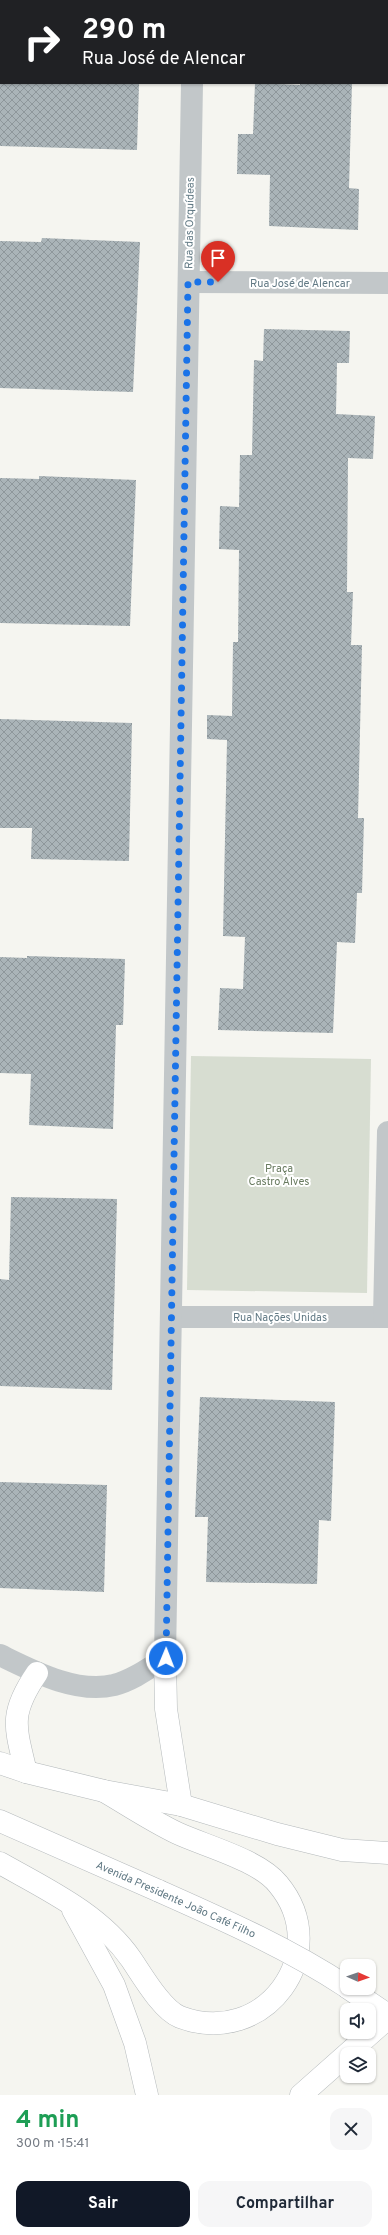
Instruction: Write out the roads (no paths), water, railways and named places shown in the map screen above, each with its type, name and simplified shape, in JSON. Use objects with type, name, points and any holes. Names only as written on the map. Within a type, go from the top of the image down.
[{"type":"main road","points":[[166,1658],[166,1710],[181,1805]]},
{"type":"main road","points":[[26,1772],[16,1734],[17,1715],[22,1695],[37,1673]]},
{"type":"main road","points":[[0,1763],[26,1772],[104,1791],[181,1805],[277,1834],[342,1850],[388,1853]]},
{"type":"main road","points":[[0,1862],[68,1902],[104,1929],[131,1958],[152,1991],[178,2017],[209,2024],[240,2020],[266,2006],[288,1981],[300,1942],[294,1910],[278,1883],[254,1865],[176,1832],[104,1791]]},
{"type":"main road","name":"Avenida Presidente João Café Filho","points":[[0,1822],[241,1927],[316,1966],[340,1982]]},
{"type":"main road","points":[[68,1902],[114,1985],[135,2042],[147,2095]]},
{"type":"main road","name":"Avenida Presidente João Café Filho","points":[[358,1995],[388,2016]]},
{"type":"main road","points":[[301,2095],[388,2016]]},
{"type":"street","name":"Rua das Orquídeas","points":[[166,1658],[192,84]]},
{"type":"street","name":"Rua José de Alencar","points":[[188,282],[388,283]]},
{"type":"street","points":[[386,1317],[388,1132]]},
{"type":"street","name":"Rua Nações Unidas","points":[[171,1317],[386,1317]]},
{"type":"street","points":[[0,1655],[37,1673],[84,1686],[114,1685],[135,1677],[166,1658]]},
{"type":"park label","name":"Praça Castro Alves","points":[[279,1174]]}]
